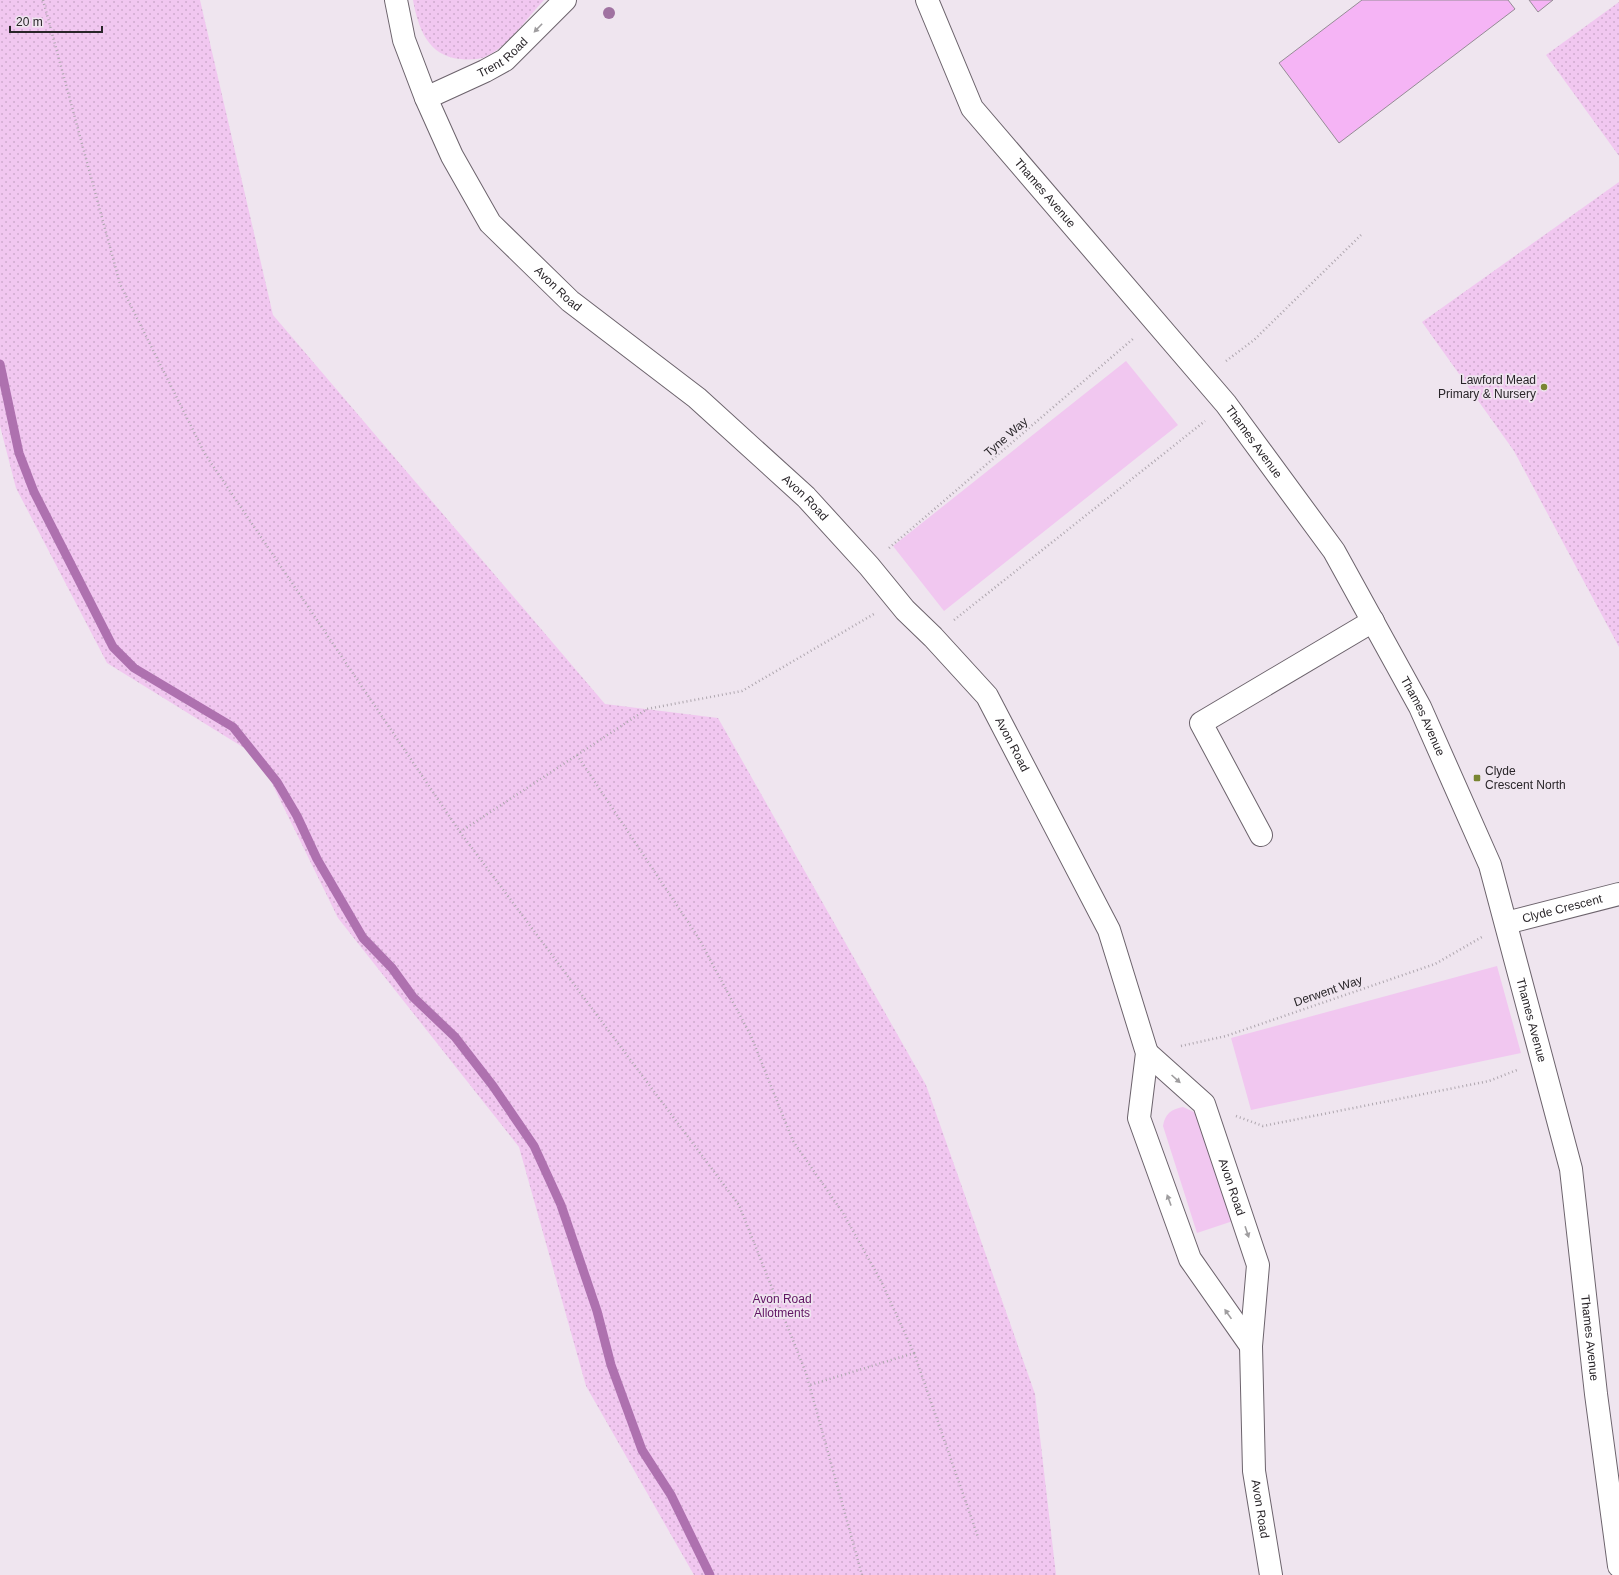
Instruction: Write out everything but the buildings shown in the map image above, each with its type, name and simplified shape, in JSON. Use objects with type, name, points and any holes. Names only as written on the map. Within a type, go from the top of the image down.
[{"type":"street","name":"Avon Road","points":[[396,0],[404,40],[426,98],[452,156],[490,223],[570,301],[697,398],[806,497],[869,566],[905,610],[933,637],[987,696],[1109,930],[1147,1053],[1139,1118],[1190,1259],[1251,1346]]},
{"type":"street","name":"Trent Road","points":[[426,98],[490,69],[505,60],[565,0]]},
{"type":"street","name":"Thames Avenue","points":[[927,0],[972,108],[1226,404],[1334,551],[1420,707],[1490,865],[1571,1169],[1596,1394],[1619,1566]]},
{"type":"street","points":[[1261,835],[1201,723],[1373,621]]},
{"type":"street","name":"Clyde Crescent","points":[[1506,922],[1619,894]]},
{"type":"street","name":"Avon Road","points":[[1147,1053],[1204,1104],[1258,1265],[1251,1346],[1254,1471],[1271,1575]]},
{"type":"path","points":[[43,0],[120,284],[205,454],[460,832],[739,1204],[810,1385],[862,1575]]},
{"type":"path","points":[[1204,379],[1254,340],[1361,235]]},
{"type":"path","name":"Tyne Way","points":[[869,566],[1154,321]]},
{"type":"path","points":[[933,637],[1226,404]]},
{"type":"path","points":[[460,832],[647,709],[742,691],[897,600]]},
{"type":"path","points":[[577,755],[698,938],[751,1036],[793,1141],[843,1213],[881,1281],[914,1353],[978,1537]]},
{"type":"path","name":"Derwent Way","points":[[1147,1053],[1226,1036],[1435,964],[1506,922]]},
{"type":"path","points":[[1204,1104],[1263,1126],[1489,1081],[1542,1060]]},
{"type":"path","points":[[810,1385],[914,1353]]},
{"type":"green space","name":"Avon Road Allotments","points":[[0,0],[200,0],[273,315],[605,704],[718,718],[926,1085],[1035,1394],[1056,1575],[694,1575],[586,1386],[519,1147],[338,918],[259,757],[107,663],[16,488],[0,426]]},
{"type":"green space","points":[[413,0],[544,0],[503,45],[487,56],[470,60],[449,57],[432,46],[426,39],[418,21]]},
{"type":"green space","points":[[1619,2],[1619,156],[1546,55]]},
{"type":"green space","points":[[1619,182],[1619,647],[1514,451],[1422,322]]},
{"type":"green space","points":[[1126,361],[1178,425],[944,611],[893,546]]},
{"type":"green space","points":[[1497,966],[1521,1053],[1251,1110],[1231,1038]]},
{"type":"green space","points":[[1183,1107],[1194,1112],[1199,1117],[1233,1221],[1197,1233],[1163,1126],[1165,1118],[1169,1113],[1175,1109]]},
{"type":"waterway","points":[[0,364],[19,453],[34,492],[113,647],[134,668],[233,727],[277,782],[297,816],[317,859],[363,938],[392,968],[413,997],[455,1037],[493,1086],[534,1146],[561,1205],[597,1311],[611,1365],[642,1450],[671,1495],[710,1575]]},
{"type":"place","name":"Lawford Mead Primary & Nursery","points":[[1544,387]]},
{"type":"place","name":"Clyde Crescent North","points":[[1477,778]]}]
